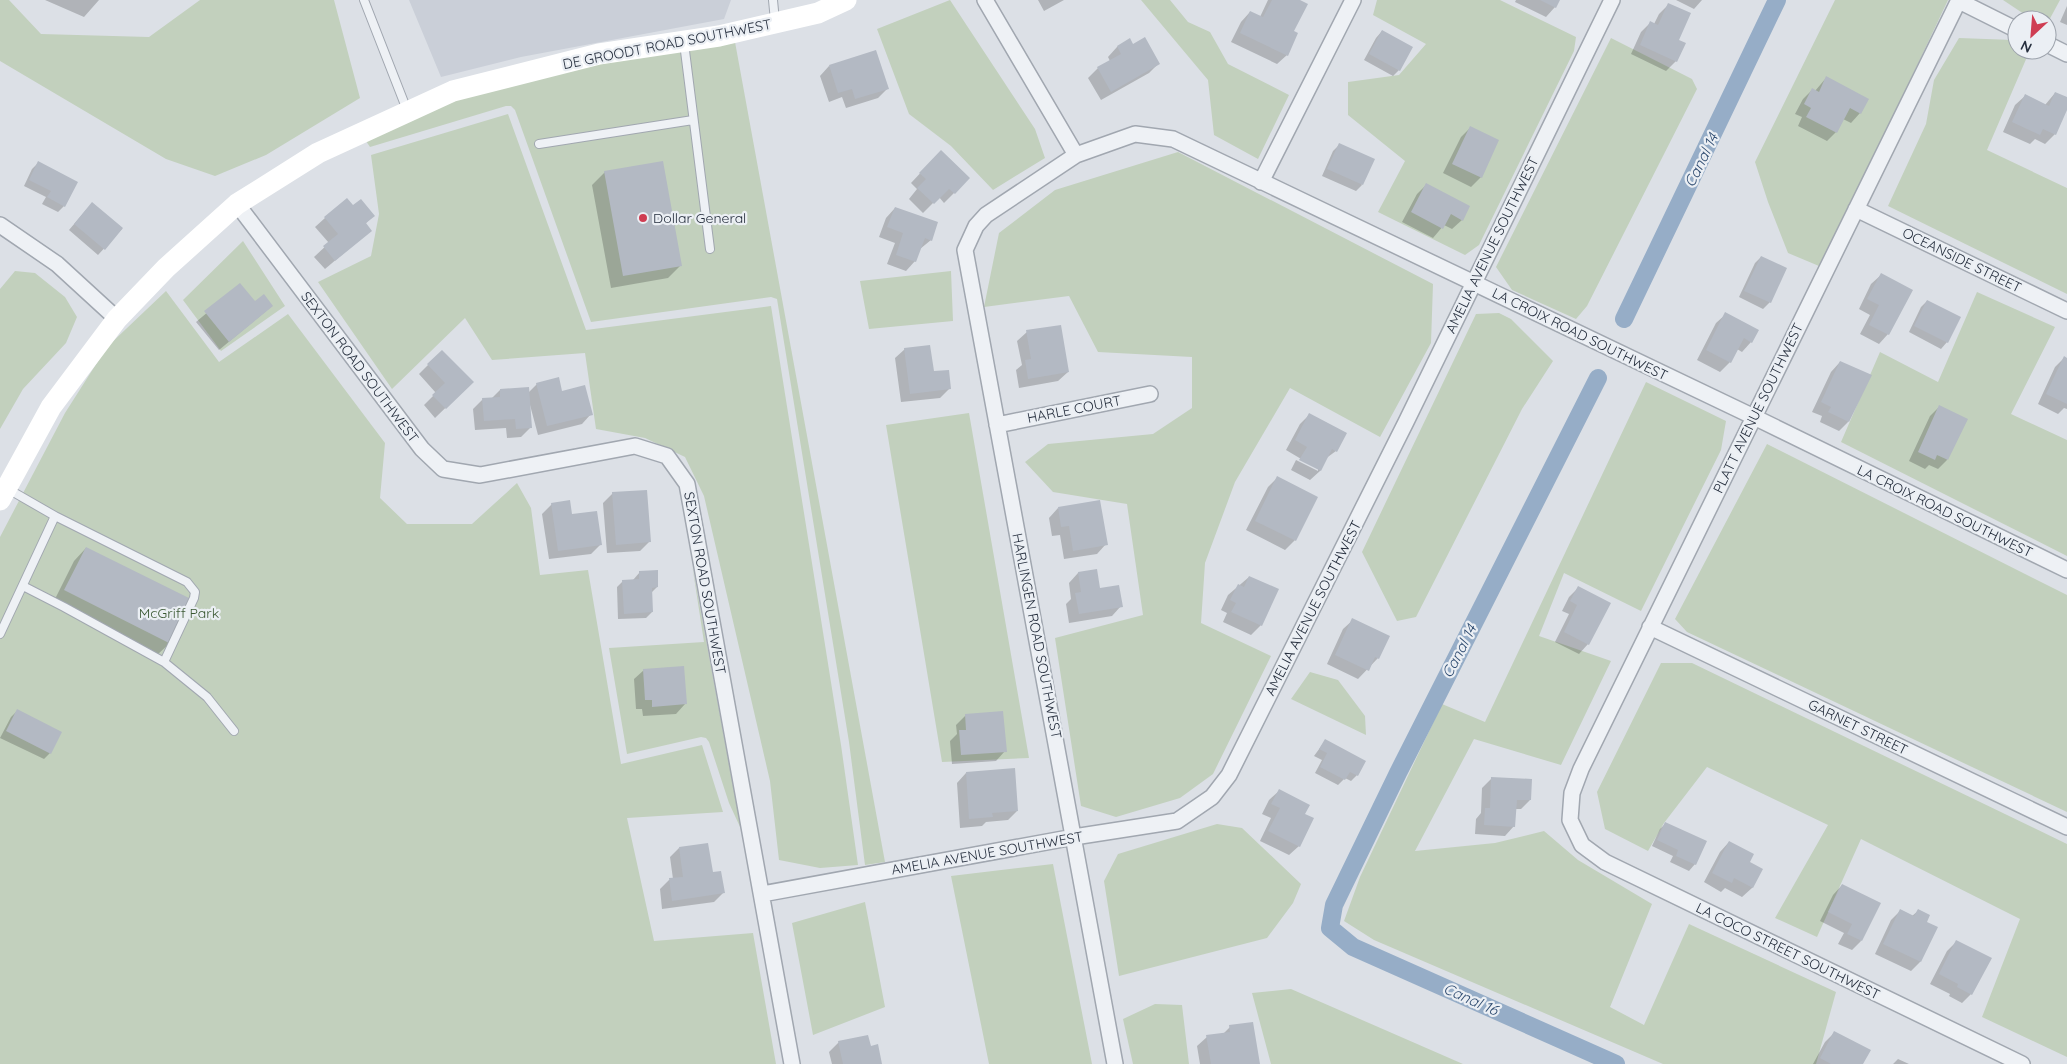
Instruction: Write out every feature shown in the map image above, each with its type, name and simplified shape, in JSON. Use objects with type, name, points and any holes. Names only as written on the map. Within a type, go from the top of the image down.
[{"type":"street","name":"DE GROODT ROAD SOUTHWEST","points":[[2,491],[51,407],[117,319],[166,268],[237,204],[318,153],[453,91],[598,54],[719,36],[776,23],[818,13],[846,0]]},
{"type":"street","points":[[986,0],[1076,155]]},
{"type":"street","points":[[1261,182],[1353,0]]},
{"type":"street","name":"AMELIA AVENUE SOUTHWEST","points":[[762,894],[1177,821],[1212,796],[1229,775],[1406,422],[1612,0]]},
{"type":"street","points":[[1959,1],[2007,25]]},
{"type":"street","name":"PLATT AVENUE SOUTHWEST","points":[[1570,820],[1572,793],[1581,769],[1959,1]]},
{"type":"street","name":"LA CROIX ROAD SOUTHWEST","points":[[986,215],[1076,155],[1135,134],[1173,139],[1754,417],[2067,570]]},
{"type":"street","name":"SEXTON ROAD SOUTHWEST","points":[[237,204],[422,449],[443,469],[480,475],[635,446],[667,456],[687,484],[792,1064]]},
{"type":"street","name":"OCEANSIDE STREET","points":[[1856,209],[2067,311]]},
{"type":"street","name":"HARLINGEN ROAD SOUTHWEST","points":[[986,215],[976,226],[964,250],[1115,1064]]},
{"type":"street","points":[[0,225],[58,264],[117,319]]},
{"type":"street","name":"HARLE COURT","points":[[997,425],[1150,394]]},
{"type":"street","name":"GARNET STREET","points":[[1650,627],[2067,827]]},
{"type":"street","name":"LA COCO STREET SOUTHWEST","points":[[1570,820],[1582,845],[1605,862],[2022,1064]]},
{"type":"lane","points":[[364,0],[407,112]]},
{"type":"lane","points":[[773,0],[776,23]]},
{"type":"lane","points":[[684,41],[710,249]]},
{"type":"lane","points":[[539,144],[693,120]]},
{"type":"lane","points":[[2,491],[125,550],[192,587],[195,592],[194,598],[164,662]]},
{"type":"lane","points":[[0,634],[55,516]]},
{"type":"lane","points":[[23,586],[64,606],[164,662],[207,697],[234,730]]},
{"type":"shaded area","points":[[409,0],[731,0],[724,19],[521,57],[441,77]]},
{"type":"green space","points":[[0,0],[9,0],[41,34],[149,37],[200,0],[334,0],[360,98],[266,155],[215,176],[166,159],[0,61]]},
{"type":"green space","points":[[950,0],[1035,129],[1045,158],[993,190],[951,146],[909,114],[877,29]]},
{"type":"green space","points":[[1141,0],[1170,0],[1188,22],[1210,32],[1228,64],[1289,95],[1258,159],[1214,135],[1208,80]]},
{"type":"green space","points":[[1377,0],[1500,0],[1576,37],[1574,51],[1479,245],[1465,255],[1378,212],[1405,161],[1348,115],[1348,82],[1399,75],[1426,44],[1373,15]]},
{"type":"green space","points":[[1835,0],[1948,0],[1872,161],[1819,266],[1788,253],[1755,162]]},
{"type":"green space","points":[[2003,0],[2060,0],[2055,10],[2018,10]]},
{"type":"green space","points":[[1611,38],[1692,79],[1697,89],[1587,306],[1576,319],[1512,290],[1496,267]]},
{"type":"green space","points":[[1959,38],[2007,40],[2007,60],[2026,60],[1987,150],[2067,188],[2067,294],[1888,206],[1926,124],[1934,80]]},
{"type":"green space","points":[[735,42],[885,862],[865,865],[849,742],[777,299],[771,297],[591,322],[515,110],[511,106],[370,147],[366,141],[455,100],[599,63]]},
{"type":"green space","points":[[508,114],[586,330],[771,306],[841,745],[858,865],[820,868],[779,860],[770,781],[704,496],[685,457],[645,438],[596,429],[585,353],[492,360],[465,318],[392,389],[318,282],[371,256],[379,214],[371,155]]},
{"type":"green space","points":[[1178,152],[1433,284],[1431,343],[1380,437],[1290,388],[1235,482],[1205,563],[1201,623],[1271,656],[1213,774],[1180,798],[1116,817],[1081,806],[1055,638],[1143,615],[1127,504],[1053,492],[1025,462],[1048,444],[1153,434],[1192,408],[1192,357],[1098,352],[1069,296],[984,307],[999,233],[1055,190]]},
{"type":"green space","points":[[243,241],[285,306],[221,351],[183,300]]},
{"type":"green space","points":[[15,271],[35,273],[65,297],[77,317],[66,343],[23,389],[0,429],[0,289]]},
{"type":"green space","points":[[951,271],[953,321],[869,329],[860,281]]},
{"type":"green space","name":"McGriff Park","points":[[166,291],[219,362],[288,314],[385,443],[380,498],[407,524],[472,524],[517,483],[531,508],[540,575],[588,570],[621,764],[702,745],[723,812],[627,818],[654,941],[753,933],[776,1064],[0,1064],[0,537],[65,413],[107,347]]},
{"type":"green space","points":[[1977,292],[2055,327],[2011,414],[2067,440],[2067,556],[1841,442],[1880,352],[1938,382]]},
{"type":"green space","points":[[1499,313],[1511,319],[1553,361],[1522,409],[1416,617],[1397,621],[1362,552],[1476,314]]},
{"type":"green space","points":[[1646,382],[1726,421],[1721,450],[1641,611],[1564,573],[1539,636],[1611,661],[1561,765],[1474,739],[1415,851],[1495,843],[1544,831],[1578,860],[1652,904],[1610,1007],[1644,1025],[1689,924],[1836,992],[1816,1064],[1663,1064],[1374,940],[1344,921],[1360,877],[1442,704],[1485,722]]},
{"type":"green space","points":[[969,413],[1029,758],[942,762],[886,425]]},
{"type":"green space","points":[[1767,444],[2067,595],[2067,812],[1687,632],[1675,619]]},
{"type":"green space","points":[[692,564],[741,829],[729,803],[706,738],[701,737],[627,754],[609,648],[704,642]]},
{"type":"green space","points":[[1661,663],[1692,663],[2067,844],[2067,1057],[1982,1017],[2020,919],[1861,839],[1817,937],[1775,918],[1828,825],[1707,767],[1664,823],[1648,851],[1605,829],[1597,792]]},
{"type":"green space","points":[[1310,672],[1338,680],[1365,716],[1366,735],[1291,699]]},
{"type":"green space","points":[[1217,824],[1242,828],[1301,884],[1293,903],[1267,938],[1119,976],[1104,881],[1118,854]]},
{"type":"green space","points":[[1053,864],[1092,1064],[989,1064],[951,876]]},
{"type":"green space","points":[[865,902],[885,1007],[813,1035],[792,923]]},
{"type":"green space","points":[[1291,989],[1463,1064],[1271,1064],[1252,993]]},
{"type":"green space","points":[[1155,1004],[1182,1005],[1189,1064],[1133,1064],[1123,1019]]},
{"type":"building","points":[[1272,0],[1300,0],[1308,4],[1294,31],[1298,33],[1288,56],[1240,33],[1250,11],[1263,17]]},
{"type":"building","points":[[1540,0],[1560,0],[1556,8]]},
{"type":"building","points":[[1668,3],[1691,13],[1679,40],[1686,43],[1677,62],[1640,45],[1650,21],[1658,25]]},
{"type":"building","points":[[1382,30],[1413,47],[1400,71],[1369,54]]},
{"type":"building","points":[[1145,37],[1160,64],[1111,92],[1097,67],[1121,54],[1117,46],[1130,38],[1133,44]]},
{"type":"building","points":[[876,50],[889,89],[855,99],[852,89],[838,93],[829,65]]},
{"type":"building","points":[[1826,76],[1869,99],[1861,114],[1850,108],[1837,133],[1806,117],[1811,108],[1804,104],[1812,88],[1819,92]]},
{"type":"building","points":[[2055,92],[2067,97],[2067,110],[2056,135],[2043,129],[2040,135],[2012,122],[2025,94],[2049,106]]},
{"type":"building","points":[[1470,126],[1499,140],[1482,178],[1452,164]]},
{"type":"building","points":[[1339,143],[1375,159],[1363,185],[1327,169]]},
{"type":"building","points":[[941,150],[970,178],[955,194],[949,189],[934,204],[917,188],[926,179],[919,173]]},
{"type":"building","points":[[38,161],[78,182],[65,207],[47,197],[51,191],[29,180]]},
{"type":"building","name":"Dollar General","points":[[663,161],[682,266],[623,276],[604,171]]},
{"type":"building","points":[[1426,183],[1470,206],[1463,221],[1451,214],[1443,229],[1411,212]]},
{"type":"building","points":[[347,198],[353,205],[361,199],[375,216],[366,223],[372,231],[335,261],[323,246],[338,234],[324,217]]},
{"type":"building","points":[[92,202],[123,228],[105,250],[74,224]]},
{"type":"building","points":[[895,207],[938,222],[932,241],[925,238],[916,262],[896,255],[903,233],[887,227]]},
{"type":"building","points":[[1761,256],[1787,268],[1771,303],[1744,291]]},
{"type":"building","points":[[1881,273],[1913,290],[1889,335],[1869,325],[1879,305],[1867,299]]},
{"type":"building","points":[[240,283],[255,301],[264,294],[273,306],[229,342],[204,311]]},
{"type":"building","points":[[1927,300],[1961,317],[1948,343],[1914,326]]},
{"type":"building","points":[[1725,312],[1759,330],[1752,343],[1744,338],[1731,363],[1706,350]]},
{"type":"building","points":[[1061,325],[1069,372],[1028,379],[1025,360],[1031,359],[1026,330]]},
{"type":"building","points":[[930,345],[934,371],[949,370],[951,389],[910,394],[904,348]]},
{"type":"building","points":[[442,350],[474,382],[446,409],[432,395],[445,383],[427,364]]},
{"type":"building","points":[[2064,356],[2067,358],[2067,404],[2046,394]]},
{"type":"building","points":[[1840,361],[1872,375],[1849,422],[1828,412],[1831,407],[1821,402]]},
{"type":"building","points":[[559,377],[562,391],[585,385],[593,415],[547,426],[536,383]]},
{"type":"building","points":[[529,387],[532,428],[516,429],[515,419],[484,421],[482,398],[500,397],[500,389]]},
{"type":"building","points":[[1939,405],[1968,419],[1948,460],[1937,455],[1935,460],[1918,452]]},
{"type":"building","points":[[1309,413],[1347,433],[1337,452],[1332,449],[1321,471],[1299,460],[1307,447],[1295,440]]},
{"type":"building","points":[[1277,476],[1318,497],[1296,541],[1255,521]]},
{"type":"building","points":[[647,490],[651,542],[616,545],[612,492]]},
{"type":"building","points":[[570,500],[572,514],[597,511],[602,545],[558,551],[551,503]]},
{"type":"building","points":[[1100,500],[1108,545],[1073,551],[1069,526],[1061,527],[1058,507]]},
{"type":"building","points":[[86,547],[193,600],[171,644],[64,590]]},
{"type":"building","points":[[1097,569],[1100,588],[1119,585],[1123,607],[1079,614],[1075,593],[1081,592],[1078,572]]},
{"type":"building","points":[[658,570],[658,587],[652,588],[653,612],[624,614],[622,580],[639,579],[639,571]]},
{"type":"building","points":[[1249,576],[1279,589],[1262,626],[1231,612],[1236,603],[1230,600],[1238,584],[1244,587]]},
{"type":"building","points":[[1578,586],[1611,603],[1589,645],[1564,632],[1577,605],[1570,601]]},
{"type":"building","points":[[1352,618],[1390,636],[1379,659],[1375,657],[1369,671],[1335,655]]},
{"type":"building","points":[[684,666],[687,704],[652,707],[652,700],[645,700],[643,669]]},
{"type":"building","points":[[17,709],[62,732],[51,754],[6,731]]},
{"type":"building","points":[[1003,711],[1007,752],[961,755],[959,730],[966,730],[965,714]]},
{"type":"building","points":[[1325,739],[1366,761],[1358,776],[1350,772],[1345,780],[1320,767],[1327,753],[1319,749]]},
{"type":"building","points":[[1015,768],[1018,811],[992,813],[993,817],[969,819],[966,772]]},
{"type":"building","points":[[1491,777],[1532,779],[1531,800],[1517,800],[1515,827],[1484,825],[1485,808],[1490,808]]},
{"type":"building","points":[[1279,789],[1310,805],[1305,814],[1314,818],[1300,847],[1268,831],[1280,808],[1271,804]]},
{"type":"building","points":[[1665,822],[1707,841],[1696,865],[1676,856],[1678,850],[1657,840]]},
{"type":"building","points":[[1729,841],[1754,854],[1750,862],[1763,869],[1753,888],[1734,878],[1732,883],[1712,873]]},
{"type":"building","points":[[708,843],[713,872],[721,871],[725,893],[672,901],[669,878],[683,877],[679,847]]},
{"type":"building","points":[[1842,884],[1881,903],[1862,941],[1847,934],[1852,924],[1828,912]]},
{"type":"building","points":[[1900,909],[1914,916],[1918,909],[1930,915],[1927,922],[1938,927],[1921,962],[1883,944]]},
{"type":"building","points":[[1956,940],[1992,958],[1972,995],[1957,987],[1958,984],[1939,974]]},
{"type":"building","points":[[1253,1022],[1260,1064],[1211,1064],[1206,1035],[1230,1032],[1229,1025]]},
{"type":"building","points":[[1834,1031],[1871,1050],[1863,1064],[1831,1064],[1820,1058]]},
{"type":"building","points":[[868,1035],[871,1046],[878,1044],[882,1064],[843,1064],[838,1041]]},
{"type":"waterway","name":"Canal 14","points":[[1624,319],[1777,0]]},
{"type":"waterway","name":"Canal 14","points":[[1598,378],[1398,773],[1334,905],[1330,928],[1353,947],[1616,1064]]},
{"type":"place","name":"Dollar General","points":[[643,218]]},
{"type":"water label","name":"Canal 16","points":[[1471,999]]}]
